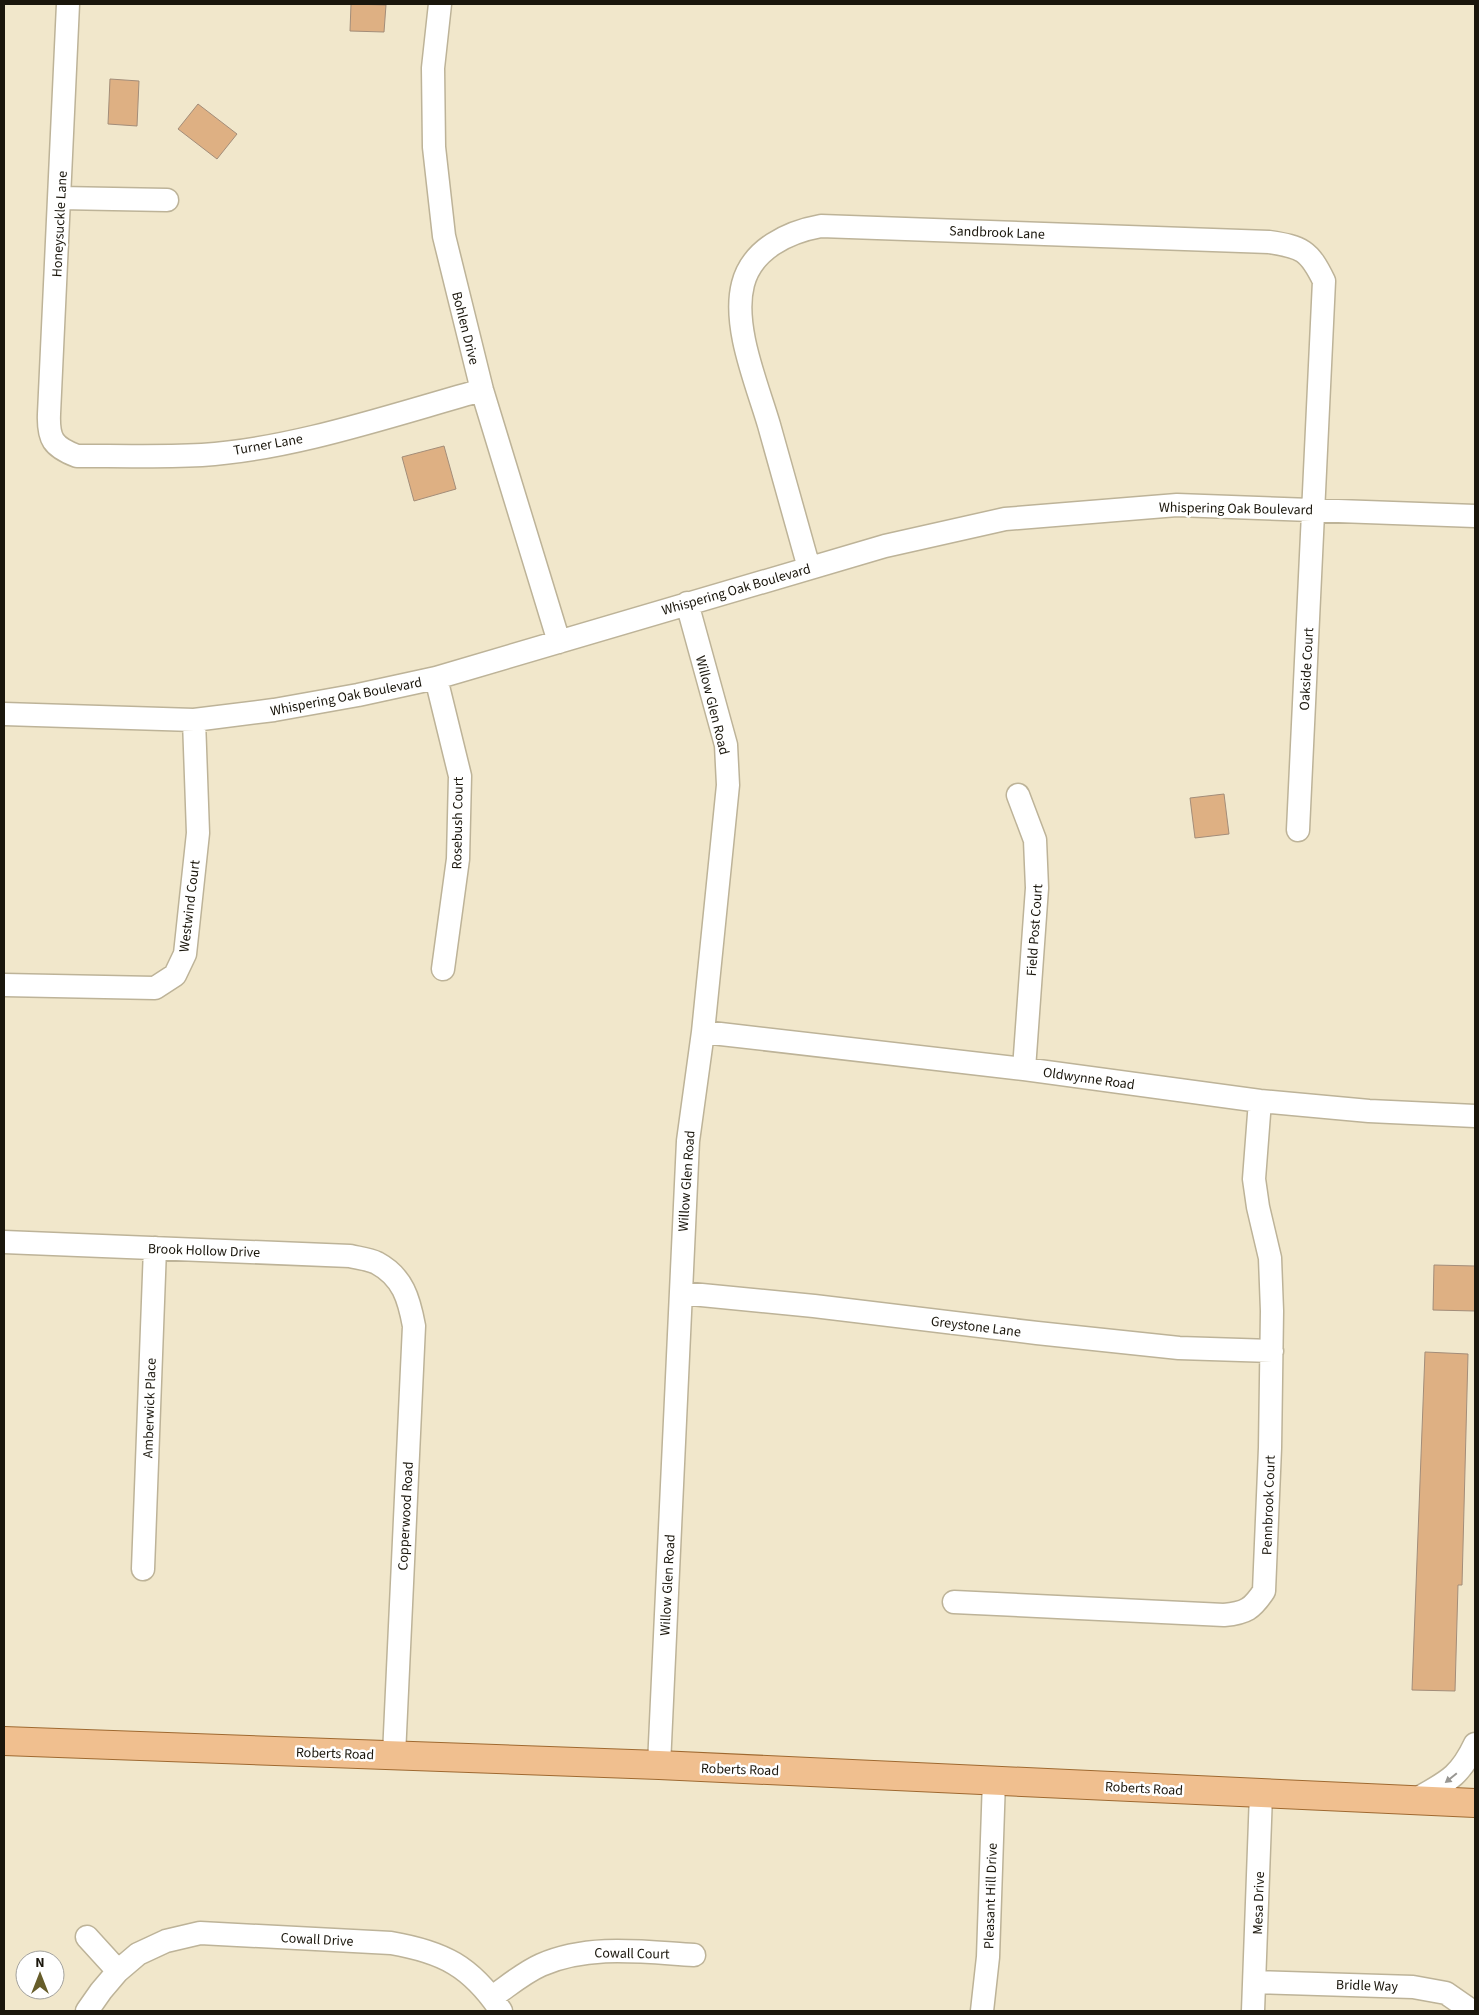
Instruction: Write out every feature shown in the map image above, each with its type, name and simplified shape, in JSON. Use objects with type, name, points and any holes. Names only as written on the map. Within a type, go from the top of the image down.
[{"type":"main road","name":"Roberts Road","points":[[4,1741],[994,1780],[1475,1803]]},
{"type":"street","name":"Honeysuckle Lane","points":[[53,443],[48,429],[68,4]]},
{"type":"street","name":"Bohlen Drive","points":[[440,4],[433,68],[434,147],[444,236],[482,390],[559,642]]},
{"type":"street","points":[[60,198],[167,200]]},
{"type":"street","name":"Sandbrook Lane","points":[[810,568],[745,343],[739,303],[743,282],[765,250],[782,237],[800,230],[821,226],[1269,242],[1295,246],[1313,260],[1324,281],[1313,508]]},
{"type":"street","name":"Turner Lane","points":[[53,443],[64,452],[76,456],[202,454],[283,442],[345,428],[482,390]]},
{"type":"street","name":"Whispering Oak Boulevard","points":[[4,714],[194,720],[274,710],[358,695],[436,678],[885,546],[1005,519],[1177,505],[1313,508],[1475,516]]},
{"type":"street","name":"Oakside Court","points":[[1298,830],[1313,508]]},
{"type":"street","name":"Willow Glen Road","points":[[659,1766],[688,1141],[703,1032],[728,785],[726,745],[687,603]]},
{"type":"street","name":"Rosebush Court","points":[[436,678],[460,776],[458,859],[443,969]]},
{"type":"street","name":"Westwind Court","points":[[4,985],[155,988],[175,975],[185,954],[196,865],[198,833],[194,720]]},
{"type":"street","name":"Field Post Court","points":[[1018,795],[1035,840],[1038,888],[1024,1069]]},
{"type":"street","name":"Oldwynne Road","points":[[703,1032],[1024,1069],[1260,1101],[1369,1111],[1475,1116]]},
{"type":"street","name":"Pennbrook Court","points":[[954,1602],[1224,1615],[1240,1614],[1255,1605],[1264,1591],[1272,1351],[1270,1258],[1258,1207],[1254,1179],[1260,1101]]},
{"type":"street","name":"Brook Hollow Drive","points":[[4,1242],[350,1256],[376,1263],[398,1280]]},
{"type":"street","name":"Amberwick Place","points":[[143,1569],[155,1248]]},
{"type":"street","name":"Copperwood Road","points":[[394,1755],[414,1326],[410,1302],[398,1280]]},
{"type":"street","name":"Greystone Lane","points":[[681,1293],[814,1306],[1170,1347],[1272,1351]]},
{"type":"street","points":[[1415,1800],[1453,1778],[1468,1759],[1475,1744]]},
{"type":"street","name":"Pleasant Hill Drive","points":[[982,2011],[988,1956],[994,1780]]},
{"type":"street","name":"Mesa Drive","points":[[1253,2011],[1261,1794]]},
{"type":"street","name":"Cowall Drive","points":[[87,2011],[118,1971],[138,1954],[166,1941],[200,1933],[391,1943],[420,1948],[448,1958],[472,1976],[496,2004]]},
{"type":"street","points":[[88,1937],[118,1971]]},
{"type":"street","name":"Cowall Court","points":[[496,2004],[539,1966],[562,1957],[608,1951],[694,1955]]},
{"type":"street","name":"Bridle Way","points":[[1254,1982],[1414,1987],[1446,1992],[1472,2011]]},
{"type":"building","points":[[351,4],[386,5],[384,32],[350,31]]},
{"type":"building","points":[[110,79],[139,81],[137,126],[108,124]]},
{"type":"building","points":[[198,104],[237,134],[217,159],[178,129]]},
{"type":"building","points":[[444,446],[456,489],[414,501],[402,457]]},
{"type":"building","points":[[1224,794],[1229,834],[1195,838],[1190,798]]},
{"type":"building","points":[[1434,1265],[1475,1266],[1475,1311],[1433,1310]]},
{"type":"building","points":[[1425,1352],[1468,1354],[1462,1585],[1458,1585],[1455,1691],[1412,1690]]}]
